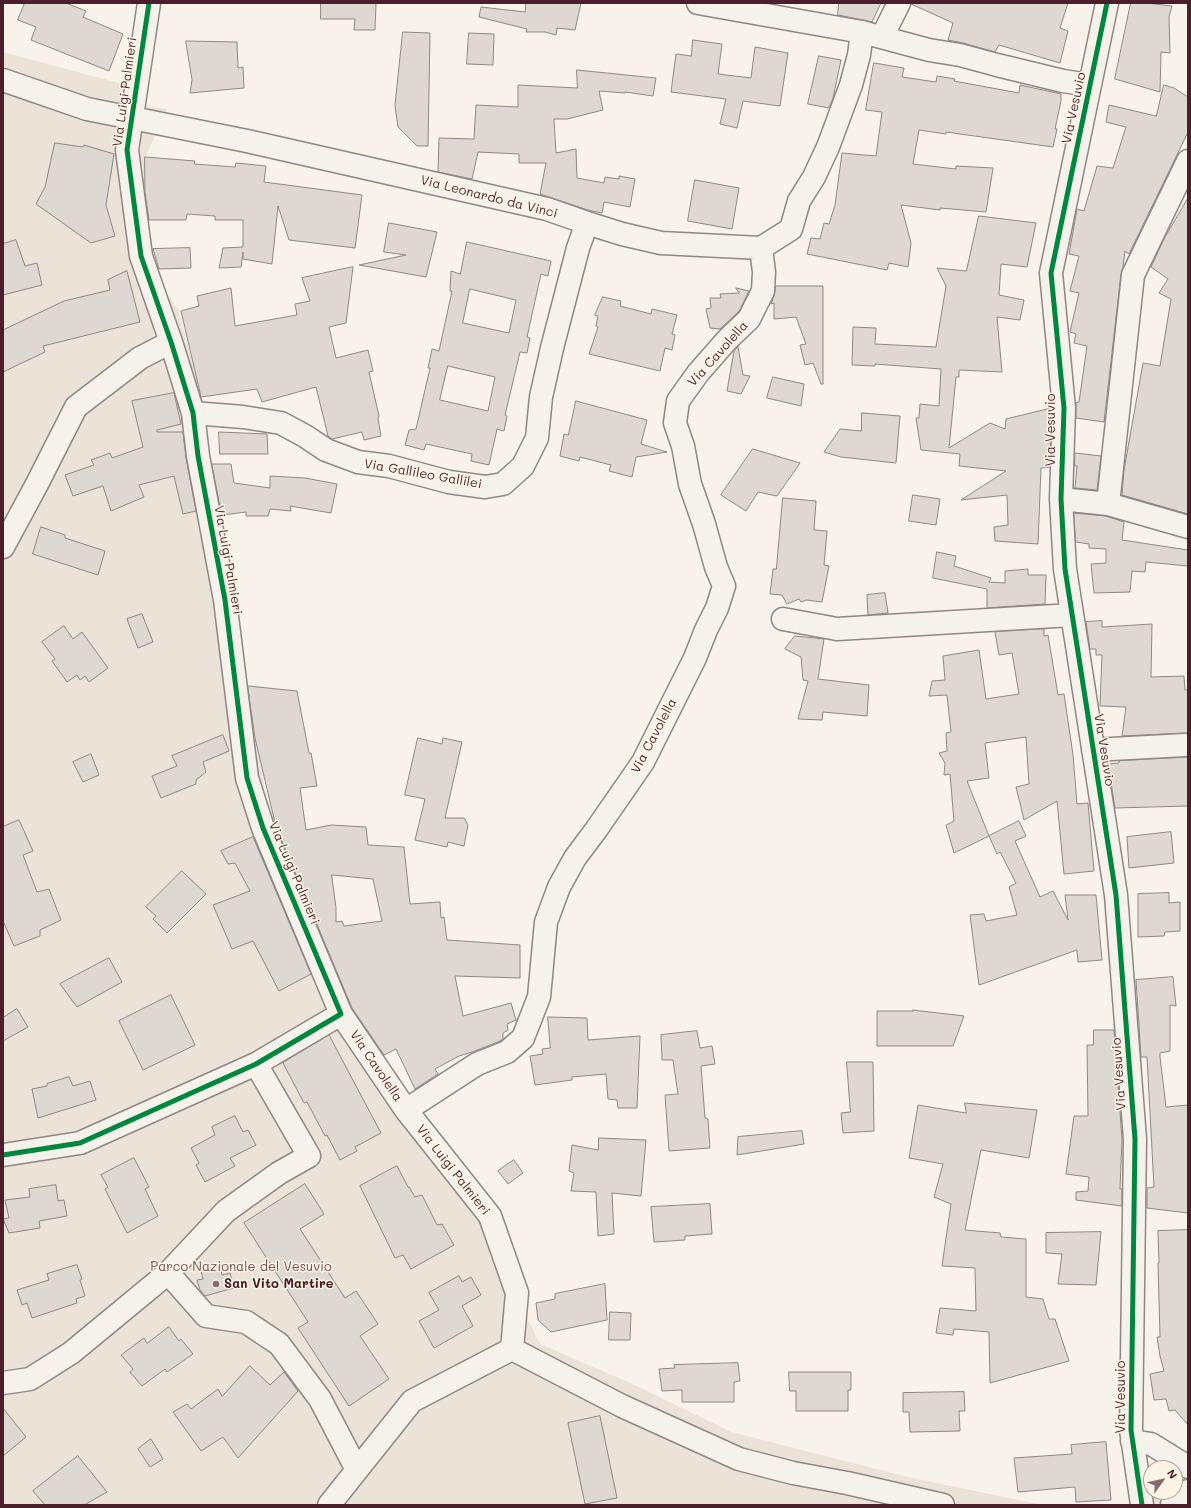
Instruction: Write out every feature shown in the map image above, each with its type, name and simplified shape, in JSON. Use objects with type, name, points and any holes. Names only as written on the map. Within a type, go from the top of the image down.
[{"type":"street","name":"Via Luigi Palmieri","points":[[149,3],[127,150],[141,256],[172,342],[193,413],[198,456],[225,600],[248,778],[263,828],[341,1014]]},
{"type":"street","points":[[698,3],[872,35],[929,50],[960,55],[1063,81],[1090,85]]},
{"type":"street","points":[[761,248],[791,229],[799,201],[828,147],[851,85],[859,55],[872,35],[899,3]]},
{"type":"street","name":"Via Vesuvio","points":[[1107,3],[1051,273],[1064,408],[1061,499],[1064,569],[1116,895],[1135,1139],[1131,1430],[1142,1505]]},
{"type":"street","name":"Via Leonardo da Vinci","points":[[3,80],[87,109],[247,141],[547,209],[622,234],[661,243],[761,248]]},
{"type":"street","points":[[1108,504],[1133,275],[1188,161]]},
{"type":"street","name":"Via Gallileo Gallilei","points":[[193,413],[243,417],[281,423],[305,436],[326,450],[358,462],[389,466],[449,482],[484,487],[504,484],[523,466],[536,438],[541,397],[552,348],[578,248],[587,223]]},
{"type":"street","name":"Via Cavolella","points":[[341,1014],[406,1110],[477,1064],[507,1052],[523,1038],[539,997],[546,922],[558,887],[575,858],[643,762],[695,658],[706,630],[717,608],[724,586],[716,567],[704,524],[690,484],[683,446],[675,423],[678,401],[698,373],[728,340],[750,320],[763,291],[764,272],[761,248]]},
{"type":"street","points":[[3,547],[76,407],[140,358],[172,342]]},
{"type":"street","points":[[1061,499],[1108,504],[1188,527]]},
{"type":"street","points":[[783,619],[837,629],[1072,615]]},
{"type":"street","points":[[1093,750],[1185,745]]},
{"type":"street","points":[[3,1155],[80,1143],[256,1064],[341,1014]]},
{"type":"street","points":[[3,1382],[30,1379],[71,1353],[168,1273],[226,1211],[279,1172],[309,1156],[256,1064]]},
{"type":"street","name":"Via Luigi Palmieri","points":[[406,1110],[490,1216],[517,1293],[512,1349]]},
{"type":"street","points":[[168,1273],[206,1316],[246,1322],[279,1344],[320,1399],[357,1470]]},
{"type":"street","points":[[329,1505],[412,1401],[512,1349],[622,1406],[739,1459],[793,1474],[847,1483],[943,1505]]},
{"type":"street","points":[[1132,1441],[1151,1444],[1188,1467]]},
{"type":"street","points":[[1172,1505],[1188,1491]]},
{"type":"green space","name":"Parco Nazionale del Vesuvio","points":[[3,52],[137,88],[140,106],[167,109],[145,158],[147,251],[161,286],[178,309],[203,400],[203,465],[242,685],[262,771],[270,826],[353,1015],[409,1097],[447,1141],[488,1205],[522,1276],[526,1316],[540,1344],[637,1386],[731,1432],[912,1478],[1043,1505],[3,1505]]},
{"type":"green space","points":[[1188,1472],[1188,1505],[1125,1505],[1143,1496],[1143,1500],[1183,1500],[1183,1475]]},
{"type":"building","points":[[25,3],[66,3],[86,11],[83,17],[123,34],[109,71],[31,40],[36,27],[18,20]]},
{"type":"building","points":[[321,3],[376,3],[375,30],[354,30],[355,19],[321,19]]},
{"type":"building","points":[[526,3],[581,3],[575,30],[557,28],[556,35],[545,32],[526,32],[527,29],[479,17],[481,7],[525,12]]},
{"type":"building","points":[[839,3],[881,3],[872,22],[838,15]]},
{"type":"building","points":[[911,3],[1068,3],[1060,28],[1068,31],[1060,63],[999,45],[995,52],[948,40],[953,23]]},
{"type":"building","points":[[1131,3],[1172,6],[1169,17],[1170,53],[1161,52],[1160,92],[1115,79]]},
{"type":"building","points":[[403,32],[430,33],[428,146],[417,146],[398,127],[395,106]]},
{"type":"building","points":[[469,33],[494,34],[493,65],[467,64]]},
{"type":"building","points":[[693,40],[722,44],[718,74],[751,78],[755,47],[788,53],[780,106],[743,101],[737,128],[720,124],[726,99],[671,92],[676,54],[691,56]]},
{"type":"building","points":[[186,41],[237,42],[238,68],[243,67],[244,88],[190,93],[192,80]]},
{"type":"building","points":[[819,56],[841,60],[833,98],[829,108],[808,104]]},
{"type":"building","points":[[874,63],[904,68],[902,77],[936,82],[937,76],[955,79],[954,81],[1019,93],[1020,85],[1061,94],[1055,129],[1057,129],[1053,147],[946,132],[946,134],[919,130],[913,164],[956,169],[956,166],[993,168],[986,212],[940,208],[940,210],[901,205],[911,243],[908,267],[889,263],[887,270],[807,254],[811,238],[820,239],[824,223],[829,224],[835,205],[842,153],[876,156],[882,112],[866,110]]},
{"type":"building","points":[[577,70],[656,78],[653,96],[625,92],[599,91],[603,110],[567,119],[554,119],[556,153],[576,149],[577,178],[604,183],[605,177],[619,179],[619,176],[635,179],[630,207],[604,202],[602,213],[588,210],[540,194],[546,163],[519,163],[519,154],[478,152],[472,179],[438,172],[439,138],[474,139],[476,105],[518,107],[518,85],[577,88]]},
{"type":"building","points":[[1164,85],[1174,88],[1188,97],[1188,132],[1129,254],[1125,251],[1104,422],[1076,418],[1076,403],[1079,402],[1087,346],[1074,343],[1076,334],[1070,332],[1079,293],[1070,291],[1079,256],[1069,254],[1077,209],[1084,211],[1097,166],[1113,168],[1126,127],[1106,122],[1109,105],[1156,116]]},
{"type":"building","points":[[55,143],[83,147],[84,145],[114,154],[106,205],[115,236],[91,243],[36,204],[45,187]]},
{"type":"building","points":[[145,157],[195,161],[194,164],[235,167],[236,163],[266,166],[264,182],[362,195],[355,248],[289,240],[278,206],[272,264],[243,259],[243,252],[241,267],[219,268],[223,248],[243,247],[243,220],[215,220],[215,216],[187,214],[186,220],[149,220],[145,192]]},
{"type":"building","points":[[695,180],[739,188],[732,229],[688,221]]},
{"type":"building","points":[[1188,198],[1188,514],[1122,495],[1124,470],[1143,363],[1160,366],[1171,299],[1159,293],[1168,279],[1151,267],[1164,239]]},
{"type":"building","points":[[979,216],[1036,223],[1027,267],[1001,264],[999,295],[1024,300],[1020,320],[997,317],[1002,372],[959,370],[959,377],[956,377],[949,448],[990,423],[1005,429],[1006,419],[1051,408],[1050,467],[1041,468],[1038,544],[995,541],[994,527],[1008,525],[1007,495],[961,500],[1006,471],[959,466],[960,454],[921,450],[916,418],[919,418],[920,404],[939,406],[941,369],[875,364],[875,366],[852,365],[853,327],[876,328],[875,344],[936,347],[946,286],[937,268],[966,271]]},
{"type":"building","points":[[389,223],[437,232],[426,277],[359,265],[406,255],[384,252]]},
{"type":"building","points":[[16,240],[25,266],[37,263],[42,285],[3,295],[3,244]]},
{"type":"building","points":[[467,242],[551,261],[548,276],[541,274],[527,337],[530,338],[527,353],[520,352],[505,415],[507,416],[504,431],[497,429],[489,465],[471,461],[472,454],[426,444],[424,450],[405,445],[409,430],[416,429],[430,368],[428,368],[432,349],[439,351],[452,291],[450,291],[451,271],[460,274]],"holes":[[[470,289],[516,300],[509,333],[463,323]],[[448,366],[495,377],[488,411],[440,400]]]},
{"type":"building","points":[[190,248],[191,268],[159,269],[153,249]]},
{"type":"building","points":[[353,267],[346,323],[329,327],[336,358],[368,350],[373,371],[369,372],[379,416],[378,419],[381,436],[364,440],[362,432],[332,439],[328,436],[316,387],[262,402],[257,389],[201,397],[181,311],[199,306],[197,296],[231,288],[235,326],[297,315],[295,304],[310,301],[302,278]]},
{"type":"building","points":[[127,271],[140,322],[43,346],[45,352],[3,372],[3,330],[64,301],[110,290],[108,280]]},
{"type":"building","points":[[776,286],[823,286],[823,384],[821,384],[813,363],[805,365],[800,345],[806,344],[796,317],[774,319],[774,303],[771,304]]},
{"type":"building","points":[[736,288],[749,291],[739,311],[720,329],[710,328],[706,309],[711,308],[710,298],[721,298],[720,294],[739,293]]},
{"type":"building","points":[[603,297],[621,301],[620,306],[651,314],[652,309],[677,315],[672,334],[675,335],[672,350],[665,348],[660,371],[589,354],[598,327],[596,326],[598,316],[595,315]]},
{"type":"building","points":[[738,347],[743,375],[750,376],[741,394],[727,391],[734,351]]},
{"type":"building","points":[[773,377],[804,384],[801,406],[767,398]]},
{"type":"building","points":[[174,393],[181,424],[157,430],[157,432],[183,432],[186,458],[196,511],[183,514],[174,476],[139,485],[144,497],[111,511],[103,486],[73,496],[65,475],[94,465],[91,460],[110,453],[112,458],[143,447],[132,401]]},
{"type":"building","points":[[576,401],[647,420],[641,444],[667,452],[636,457],[632,477],[609,471],[611,465],[580,457],[579,461],[560,456],[564,434],[568,435]]},
{"type":"building","points":[[862,413],[900,416],[896,463],[841,457],[824,452],[840,429],[861,431]]},
{"type":"building","points":[[219,432],[267,434],[268,454],[220,454]]},
{"type":"building","points":[[753,449],[800,463],[777,496],[758,492],[746,511],[721,495]]},
{"type":"building","points":[[1075,453],[1101,456],[1097,490],[1075,488],[1077,466],[1075,466]]},
{"type":"building","points":[[212,464],[231,464],[234,483],[270,488],[270,476],[305,478],[337,484],[331,513],[290,506],[291,511],[270,509],[268,516],[246,516],[246,512],[222,515]]},
{"type":"building","points":[[913,495],[940,499],[936,525],[909,521]]},
{"type":"building","points":[[783,498],[816,501],[814,530],[827,531],[824,565],[829,566],[822,602],[806,600],[801,602],[799,599],[787,604],[782,595],[770,594],[773,569],[776,569]]},
{"type":"building","points":[[1074,513],[1106,516],[1124,522],[1122,540],[1188,550],[1188,566],[1146,562],[1145,572],[1132,571],[1130,592],[1094,593],[1091,564],[1106,563],[1106,549],[1089,548],[1089,544],[1076,542]]},
{"type":"building","points":[[41,527],[65,535],[65,538],[105,551],[98,575],[33,554]]},
{"type":"building","points":[[937,552],[956,556],[954,566],[991,578],[989,582],[1005,583],[1005,571],[1028,569],[1028,575],[1046,575],[1045,604],[987,608],[987,589],[933,578]]},
{"type":"building","points":[[885,593],[888,613],[868,615],[867,595]]},
{"type":"building","points":[[142,614],[153,642],[138,648],[127,619]]},
{"type":"building","points":[[1102,621],[1102,627],[1152,624],[1151,677],[1184,676],[1185,690],[1188,690],[1188,733],[1122,736],[1126,707],[1100,706],[1102,655],[1096,655],[1096,649],[1090,649],[1086,622]]},
{"type":"building","points":[[64,626],[73,639],[82,632],[108,668],[89,682],[85,676],[80,680],[77,675],[67,682],[52,661],[55,659],[42,642]]},
{"type":"building","points":[[1044,629],[1044,636],[1048,635],[1058,695],[1064,694],[1073,755],[1077,804],[1088,803],[1094,871],[1064,874],[1057,801],[1024,820],[1016,787],[1029,784],[1026,737],[985,743],[989,778],[967,781],[989,836],[954,853],[946,825],[954,821],[950,774],[944,775],[945,763],[939,753],[947,751],[946,733],[951,732],[947,695],[929,696],[932,681],[945,680],[943,656],[979,650],[986,699],[1019,694],[1012,653],[999,655],[995,632]]},
{"type":"building","points":[[795,636],[824,639],[818,679],[869,685],[867,716],[823,712],[822,720],[798,719],[808,681],[803,680],[801,657],[785,649]]},
{"type":"building","points":[[248,686],[297,691],[317,786],[300,788],[306,830],[331,825],[366,827],[368,845],[404,847],[410,904],[440,902],[441,918],[444,917],[447,940],[520,945],[520,978],[455,976],[463,1016],[511,1003],[516,1020],[507,1024],[508,1030],[503,1033],[503,1039],[459,1056],[435,1069],[438,1074],[415,1089],[396,1049],[384,1055],[352,1008],[276,827],[255,738]],"holes":[[[332,875],[373,879],[382,921],[344,926],[342,921],[336,922]]]},
{"type":"building","points":[[223,735],[229,751],[203,762],[206,772],[196,780],[196,784],[161,798],[152,776],[177,766],[172,756]]},
{"type":"building","points":[[418,738],[442,744],[443,738],[462,742],[445,818],[464,818],[468,825],[464,846],[448,842],[447,847],[415,840],[425,799],[405,795]]},
{"type":"building","points":[[91,754],[99,775],[83,782],[73,762]]},
{"type":"building","points":[[1188,757],[1188,806],[1115,808],[1108,764],[1119,763],[1119,761]]},
{"type":"building","points":[[19,820],[33,851],[23,855],[37,892],[49,889],[61,920],[40,930],[40,936],[14,946],[3,921],[3,827]]},
{"type":"building","points":[[1019,821],[1026,836],[1015,841],[1040,897],[1053,891],[1068,920],[1065,895],[1096,895],[1102,960],[1078,962],[1077,950],[979,985],[970,915],[984,914],[986,921],[1017,915],[1009,887],[1016,883],[1000,852],[997,854],[989,836]]},
{"type":"building","points":[[1171,832],[1174,863],[1129,868],[1127,837]]},
{"type":"building","points":[[253,837],[311,974],[279,991],[253,941],[232,949],[213,905],[250,891],[235,863],[228,864],[221,851]]},
{"type":"building","points":[[182,871],[206,894],[167,933],[153,919],[156,916],[146,907]]},
{"type":"building","points":[[1169,893],[1169,903],[1180,902],[1180,931],[1165,932],[1164,936],[1138,937],[1138,894]]},
{"type":"building","points":[[109,958],[122,982],[77,1007],[60,984]]},
{"type":"building","points":[[1173,977],[1176,1006],[1170,1005],[1170,1051],[1160,1053],[1160,1057],[1166,1107],[1188,1105],[1188,1213],[1147,1208],[1147,1188],[1154,1187],[1147,1057],[1141,1057],[1136,980]]},
{"type":"building","points":[[171,995],[195,1045],[143,1070],[119,1021]]},
{"type":"building","points":[[17,1009],[28,1027],[3,1041],[3,1018]]},
{"type":"building","points":[[913,1010],[964,1016],[953,1046],[877,1046],[877,1011]]},
{"type":"building","points":[[548,1017],[587,1018],[588,1040],[640,1036],[637,1108],[618,1108],[617,1100],[608,1099],[606,1074],[572,1077],[572,1080],[535,1085],[530,1056],[543,1054],[542,1049],[550,1048]]},
{"type":"building","points":[[1094,1030],[1114,1030],[1122,1139],[1120,1189],[1122,1189],[1122,1206],[1076,1200],[1076,1192],[1088,1191],[1089,1177],[1066,1174],[1074,1116],[1088,1116],[1087,1045],[1093,1045]]},
{"type":"building","points":[[697,1031],[700,1048],[712,1046],[715,1064],[701,1066],[705,1118],[708,1119],[710,1148],[669,1151],[665,1095],[678,1094],[673,1060],[662,1060],[661,1035]]},
{"type":"building","points":[[329,1035],[381,1133],[355,1147],[357,1151],[340,1160],[307,1102],[304,1103],[283,1063]]},
{"type":"building","points":[[847,1062],[873,1062],[874,1131],[843,1133],[841,1113],[850,1112]]},
{"type":"building","points":[[69,1077],[73,1086],[90,1081],[96,1100],[38,1118],[32,1089],[47,1086],[47,1084]]},
{"type":"building","points":[[965,1103],[1037,1110],[1029,1158],[981,1150],[965,1230],[1000,1233],[1001,1237],[1026,1239],[1026,1297],[1043,1299],[1049,1319],[1055,1319],[1069,1361],[990,1383],[989,1332],[954,1329],[953,1335],[936,1333],[940,1308],[976,1311],[975,1268],[942,1266],[951,1204],[934,1197],[943,1164],[909,1158],[918,1105],[966,1113]]},
{"type":"building","points":[[235,1116],[243,1132],[248,1130],[256,1145],[230,1158],[235,1166],[205,1182],[196,1165],[199,1163],[191,1148],[215,1135],[212,1127]]},
{"type":"building","points":[[802,1131],[804,1144],[737,1155],[738,1137]]},
{"type":"building","points":[[599,1138],[646,1140],[641,1196],[612,1193],[614,1234],[598,1236],[596,1192],[571,1191],[574,1173],[569,1171],[572,1145],[598,1150]]},
{"type":"building","points":[[134,1158],[149,1187],[145,1189],[158,1216],[127,1233],[105,1189],[108,1187],[101,1175]]},
{"type":"building","points":[[514,1160],[523,1173],[508,1184],[498,1171]]},
{"type":"building","points":[[397,1166],[415,1197],[422,1195],[437,1225],[442,1224],[454,1245],[411,1269],[403,1255],[395,1258],[360,1186]]},
{"type":"building","points":[[305,1184],[324,1214],[300,1229],[345,1298],[356,1291],[378,1324],[360,1336],[389,1379],[349,1406],[298,1328],[308,1322],[244,1223]]},
{"type":"building","points":[[56,1185],[58,1201],[64,1200],[67,1216],[39,1221],[40,1228],[9,1233],[3,1219],[9,1218],[5,1200],[30,1197],[29,1189]]},
{"type":"building","points":[[710,1204],[712,1234],[685,1236],[685,1240],[654,1242],[651,1207]]},
{"type":"building","points":[[1188,1230],[1188,1425],[1175,1410],[1169,1411],[1166,1399],[1154,1400],[1150,1374],[1164,1371],[1157,1337],[1160,1337],[1158,1231]]},
{"type":"building","points":[[1101,1232],[1096,1285],[1058,1284],[1062,1254],[1046,1253],[1046,1233]]},
{"type":"building","points":[[77,1265],[82,1279],[80,1280],[85,1296],[76,1299],[77,1303],[32,1318],[27,1303],[22,1305],[17,1290],[49,1280],[47,1274]]},
{"type":"building","name":"San Vito Martire","points":[[220,1266],[222,1275],[230,1273],[234,1288],[205,1296],[200,1290],[197,1280],[203,1279],[201,1271]]},
{"type":"building","points":[[459,1276],[462,1282],[471,1277],[481,1295],[462,1306],[473,1326],[434,1348],[419,1321],[439,1310],[429,1293]]},
{"type":"building","points":[[605,1284],[607,1320],[551,1332],[538,1320],[536,1303],[555,1299],[555,1294]]},
{"type":"building","points":[[610,1312],[631,1313],[630,1340],[609,1340]]},
{"type":"building","points":[[169,1327],[179,1341],[181,1339],[193,1354],[167,1372],[165,1369],[142,1386],[130,1372],[133,1369],[121,1355],[144,1338],[147,1343]]},
{"type":"building","points":[[738,1363],[740,1381],[734,1382],[734,1402],[682,1402],[682,1390],[662,1391],[659,1369],[675,1368],[674,1365]]},
{"type":"building","points":[[250,1366],[270,1385],[284,1372],[298,1391],[238,1458],[223,1437],[201,1451],[173,1412],[187,1404],[191,1409],[218,1389],[222,1396]]},
{"type":"building","points":[[789,1372],[851,1372],[851,1390],[848,1390],[848,1411],[796,1411],[796,1391],[790,1391]]},
{"type":"building","points":[[964,1392],[965,1411],[959,1411],[960,1431],[910,1432],[909,1412],[903,1412],[903,1393]]},
{"type":"building","points":[[3,1408],[26,1437],[3,1456]]},
{"type":"building","points":[[600,1416],[617,1498],[585,1504],[568,1423]]},
{"type":"building","points":[[151,1439],[163,1459],[150,1467],[138,1449]]},
{"type":"building","points":[[1106,1442],[1111,1500],[1076,1502],[1075,1487],[1018,1492],[1014,1458],[1072,1454],[1071,1445]]},
{"type":"building","points":[[78,1456],[107,1492],[84,1505],[45,1505],[33,1491]]},
{"type":"cycle path","points":[[3,1155],[80,1143],[256,1064],[341,1014],[263,828],[247,778],[225,600],[198,456],[193,413],[171,342],[141,256],[127,150],[149,3]]},
{"type":"cycle path","points":[[1107,3],[1051,273],[1064,408],[1061,499],[1065,569],[1116,895],[1135,1139],[1131,1430],[1142,1505]]},
{"type":"place","name":"San Vito Martire","points":[[216,1284]]}]
